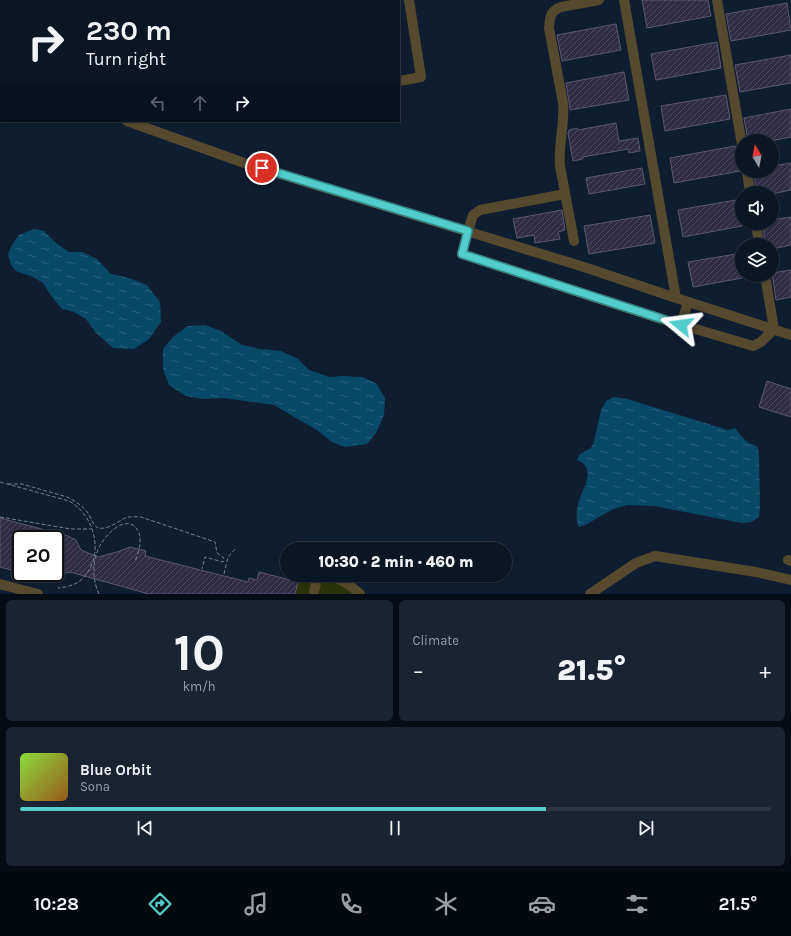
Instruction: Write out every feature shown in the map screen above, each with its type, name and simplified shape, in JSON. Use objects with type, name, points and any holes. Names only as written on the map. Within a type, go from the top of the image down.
[{"type":"lane","points":[[400,81],[421,77],[409,0]]},
{"type":"lane","points":[[574,241],[559,156],[564,114],[563,103],[549,28],[552,13],[555,9],[599,0]]},
{"type":"lane","points":[[624,0],[676,298]]},
{"type":"lane","points":[[717,0],[740,134]]},
{"type":"lane","points":[[131,122],[247,164],[584,267],[791,335]]},
{"type":"lane","points":[[565,194],[480,210],[473,215],[462,254],[681,325],[753,346],[761,342],[774,329]]},
{"type":"lane","points":[[766,282],[774,329]]},
{"type":"lane","points":[[681,325],[688,302]]},
{"type":"lane","points":[[590,594],[636,562],[655,556],[756,572],[791,580]]},
{"type":"lane","points":[[314,591],[316,582]]},
{"type":"lane","points":[[346,582],[360,594]]},
{"type":"lane","points":[[0,584],[38,594]]},
{"type":"path","points":[[0,482],[73,503],[85,515],[92,529],[95,541],[95,552],[92,564],[83,578],[73,585],[58,588]]},
{"type":"path","points":[[8,484],[22,484],[67,497],[84,508],[98,528],[105,528],[126,518],[141,517],[215,542],[218,553],[224,558],[223,562],[205,557],[202,569]]},
{"type":"path","points":[[0,517],[71,529],[92,529]]},
{"type":"path","points":[[99,594],[94,575],[96,552],[102,542],[119,525],[126,523],[131,524],[138,531],[140,542],[135,562]]},
{"type":"path","points":[[224,574],[228,557],[236,548]]},
{"type":"green space","points":[[298,582],[313,582],[320,585],[323,582],[335,582],[356,594],[295,594]]},
{"type":"water","points":[[34,229],[44,231],[56,243],[69,252],[82,252],[97,259],[111,274],[129,278],[147,285],[160,302],[161,322],[149,339],[134,349],[113,348],[96,333],[86,319],[74,312],[62,309],[43,283],[33,277],[16,271],[11,265],[8,254],[19,235]]},
{"type":"water","points":[[205,325],[221,331],[242,345],[260,349],[281,351],[298,359],[309,370],[330,377],[362,377],[376,383],[385,398],[384,415],[376,433],[367,444],[345,447],[332,442],[317,430],[274,405],[224,398],[204,399],[184,395],[169,385],[163,369],[163,349],[173,337],[188,326]]},
{"type":"water","points":[[614,397],[627,399],[728,430],[735,428],[746,441],[758,448],[759,517],[751,522],[742,523],[654,506],[628,505],[613,509],[579,527],[577,511],[588,473],[583,463],[577,460],[580,454],[591,448],[594,442],[601,410],[606,401]]},
{"type":"building","points":[[642,0],[708,0],[711,16],[647,28]]},
{"type":"building","points":[[787,3],[791,30],[731,41],[726,14]]},
{"type":"building","points":[[616,24],[621,50],[562,61],[557,35]]},
{"type":"building","points":[[717,42],[721,68],[656,80],[651,54]]},
{"type":"building","points":[[791,55],[791,83],[740,92],[735,65]]},
{"type":"building","points":[[624,72],[629,100],[570,110],[566,83]]},
{"type":"building","points":[[726,95],[730,119],[665,131],[661,106]]},
{"type":"building","points":[[791,109],[791,137],[779,139],[779,134],[747,134],[744,118]]},
{"type":"building","points":[[616,123],[619,141],[638,138],[640,151],[629,153],[628,149],[583,157],[583,159],[573,161],[568,133],[569,130],[577,128],[578,130]]},
{"type":"building","points":[[735,146],[735,172],[674,183],[670,158]]},
{"type":"building","points":[[791,163],[791,190],[779,193],[779,186],[755,186],[755,178],[779,178],[779,165]]},
{"type":"building","points":[[642,168],[645,184],[589,194],[586,178]]},
{"type":"building","points":[[735,200],[735,227],[683,237],[678,210]]},
{"type":"building","points":[[562,210],[565,230],[558,232],[560,239],[535,243],[534,235],[517,238],[513,219]]},
{"type":"building","points":[[650,215],[655,243],[589,254],[584,226]]},
{"type":"building","points":[[791,217],[791,245],[779,248],[779,238],[764,238],[764,230],[779,230],[779,219]]},
{"type":"building","points":[[735,254],[735,279],[693,287],[688,262]]},
{"type":"building","points":[[791,270],[791,297],[776,300],[773,282],[779,282],[779,272]]},
{"type":"building","points":[[767,381],[791,389],[791,417],[759,407]]},
{"type":"building","points":[[0,518],[45,530],[12,530],[12,570],[0,567]]},
{"type":"building","points":[[64,535],[76,540],[81,550],[98,557],[130,547],[146,551],[145,556],[248,582],[249,578],[257,580],[259,572],[280,577],[280,582],[298,582],[295,594],[149,594],[70,572],[64,573]]},
{"type":"route","points":[[262,168],[468,231],[462,254],[681,325]]}]
